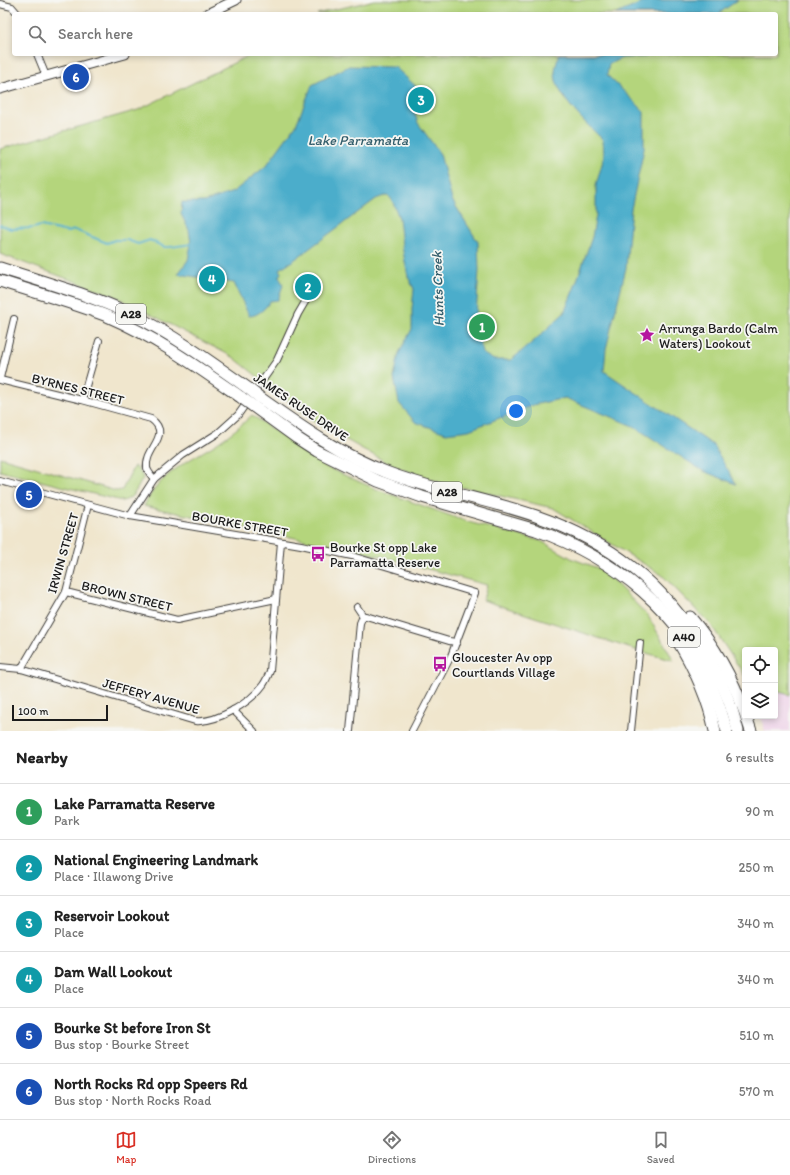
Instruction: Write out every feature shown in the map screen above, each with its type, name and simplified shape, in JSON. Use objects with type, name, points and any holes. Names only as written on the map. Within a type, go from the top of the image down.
[{"type":"highway","name":"JAMES RUSE DRIVE","points":[[0,268],[91,298],[131,314],[159,329],[189,347],[297,438],[318,451],[365,475],[408,492],[556,537],[597,557],[628,578],[650,597],[680,632],[704,670],[713,690],[727,731]]},
{"type":"highway","name":"JAMES RUSE DRIVE","points":[[0,281],[85,308],[127,325],[245,394]]},
{"type":"highway","name":"JAMES RUSE DRIVE","points":[[256,402],[322,441],[363,462],[425,485],[536,516],[582,535],[622,559],[641,573],[671,603],[698,640],[721,680],[729,700],[738,731]]},
{"type":"highway","name":"A28","points":[[610,566],[619,577],[646,601],[660,617],[682,648],[697,674],[712,714],[715,731]]},
{"type":"highway","name":"A28","points":[[641,573],[674,600],[705,636],[728,675],[742,708]]},
{"type":"highway","name":"A28","points":[[746,719],[751,731]]},
{"type":"main road","points":[[211,12],[236,0]]},
{"type":"main road","points":[[0,89],[117,56]]},
{"type":"street","points":[[0,4],[12,7],[16,12]]},
{"type":"street","points":[[38,56],[46,76]]},
{"type":"street","points":[[130,516],[154,479],[183,455],[218,433],[238,415],[278,360],[298,314],[315,285]]},
{"type":"street","points":[[0,379],[14,319]]},
{"type":"street","points":[[82,400],[99,341]]},
{"type":"street","name":"BYRNES STREET","points":[[0,379],[151,419],[159,427],[160,432],[147,462],[147,470],[154,479]]},
{"type":"street","name":"BOURKE STREET","points":[[0,481],[130,516],[301,545],[352,556],[475,592],[457,642]]},
{"type":"street","name":"IRWIN STREET","points":[[21,669],[66,592],[88,505]]},
{"type":"street","name":"JEFFERY AVENUE","points":[[0,667],[21,669],[196,721],[209,721],[219,718],[255,694],[265,684],[270,671],[281,542]]},
{"type":"street","name":"BROWN STREET","points":[[66,592],[177,620],[276,599]]},
{"type":"street","points":[[357,607],[363,616],[457,642],[412,731]]},
{"type":"street","points":[[350,731],[360,623],[363,616]]},
{"type":"street","points":[[631,731],[640,643]]},
{"type":"street","points":[[233,710],[254,731]]},
{"type":"shaded area","points":[[778,692],[790,695],[790,731],[765,731],[761,719],[778,719]]},
{"type":"green space","points":[[374,0],[790,0],[790,695],[778,692],[778,647],[742,647],[742,672],[711,625],[662,575],[553,508],[439,482],[393,466],[316,423],[233,357],[117,297],[0,254],[0,149],[138,110],[248,56],[778,56],[778,12],[324,12]]},
{"type":"green space","points":[[252,415],[326,467],[376,489],[468,522],[541,541],[573,559],[603,570],[648,616],[674,661],[629,648],[483,600],[487,585],[380,556],[144,506],[158,485],[175,469],[221,441]]},
{"type":"green space","points":[[0,457],[116,491],[122,490],[134,466],[140,471],[143,478],[132,496],[122,501],[0,471]]},
{"type":"water","points":[[649,0],[738,0],[721,12],[621,12]]},
{"type":"water","name":"Lake Parramatta","points":[[558,56],[648,56],[622,58],[609,64],[607,75],[644,111],[644,149],[631,209],[626,268],[606,349],[604,371],[713,445],[736,484],[703,471],[633,426],[565,398],[533,405],[469,430],[446,433],[415,422],[399,403],[394,378],[399,353],[412,329],[414,289],[408,277],[402,246],[399,218],[392,200],[389,197],[385,196],[376,199],[294,260],[279,269],[281,273],[279,276],[283,285],[278,300],[270,301],[264,309],[256,315],[249,316],[234,283],[178,274],[188,260],[191,244],[189,230],[181,214],[182,202],[204,202],[233,192],[266,166],[296,125],[312,85],[349,66],[395,67],[422,92],[413,108],[418,123],[440,154],[452,200],[478,242],[479,270],[476,316],[482,353],[494,360],[511,360],[564,313],[592,237],[596,215],[596,185],[604,157],[603,140],[581,118],[566,100],[556,81],[555,68]]},
{"type":"waterway","name":"Hunts Creek","points":[[0,225],[11,229],[41,226],[67,232],[75,230],[107,243],[115,240],[127,240],[138,244],[150,240],[164,247],[192,244]]},
{"type":"place","name":"North Rocks Rd opp Speers Rd","points":[[76,77]]},
{"type":"place","name":"Reservoir Lookout","points":[[421,100]]},
{"type":"place","name":"Dam Wall Lookout","points":[[212,279]]},
{"type":"place","name":"National Engineering Landmark","points":[[308,287]]},
{"type":"place","name":"Lake Parramatta Reserve","points":[[482,327]]},
{"type":"place","name":"Arrunga Bardo (Calm Waters) Lookout","points":[[647,335]]},
{"type":"place","name":"Bourke St before Iron St","points":[[29,495]]},
{"type":"place","name":"Bourke St opp Lake Parramatta Reserve","points":[[318,554]]},
{"type":"place","name":"Gloucester Av opp Courtlands Village","points":[[440,664]]}]
